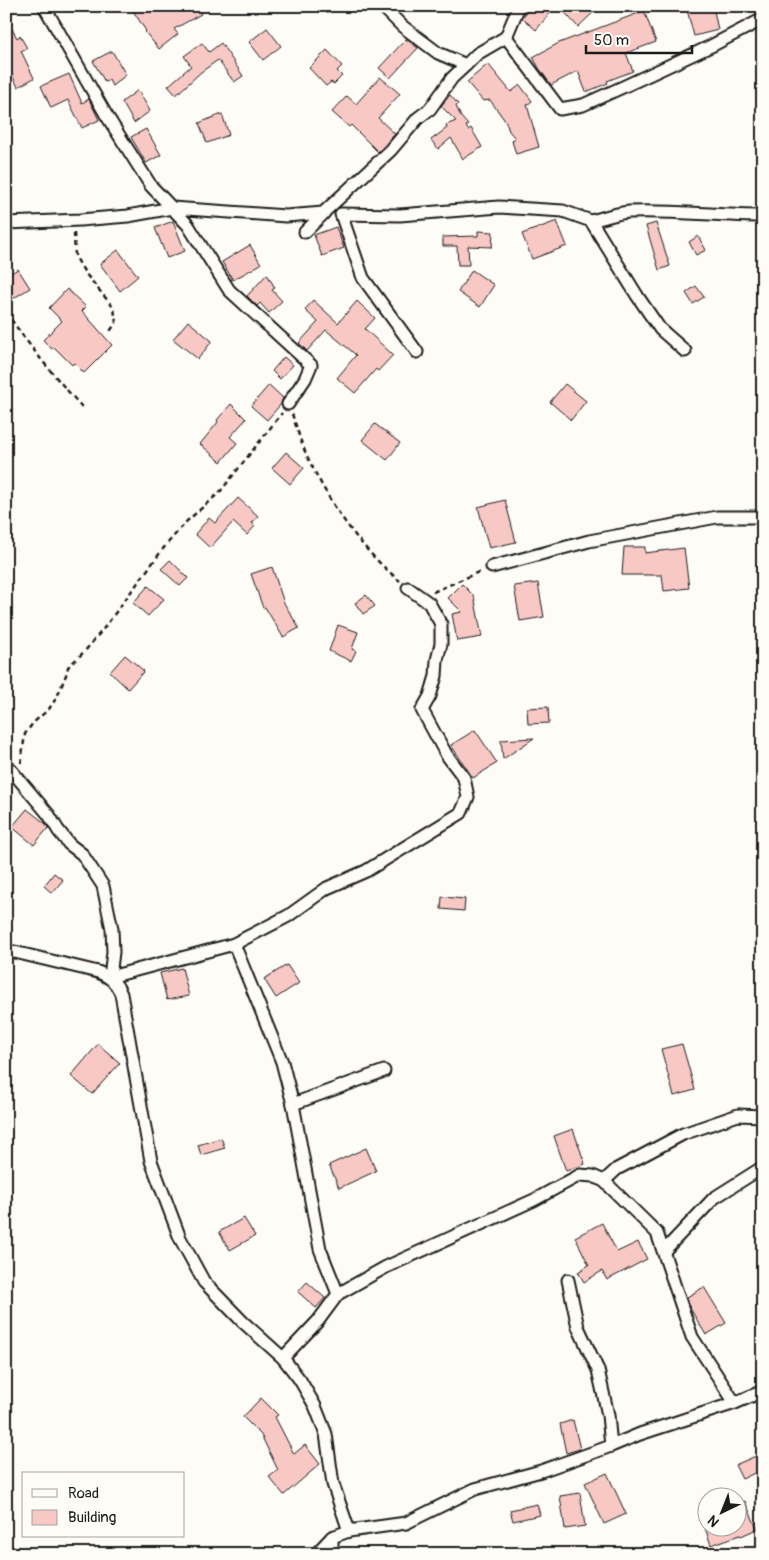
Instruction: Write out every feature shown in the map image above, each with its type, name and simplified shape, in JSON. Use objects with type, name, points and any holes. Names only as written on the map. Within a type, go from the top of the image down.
[{"type":"street","points":[[382,6],[402,26],[438,53],[466,65]]},
{"type":"street","points":[[305,232],[391,150],[418,118],[430,109],[452,78],[477,54],[506,36],[519,6]]},
{"type":"street","points":[[49,9],[105,113],[151,186],[188,225],[230,290],[311,365],[305,379],[288,404]]},
{"type":"street","points":[[506,36],[560,109],[583,104],[625,86],[711,46],[763,19]]},
{"type":"street","points":[[6,222],[80,220],[128,216],[172,208],[286,216],[323,213],[400,214],[499,207],[563,211],[591,222],[660,329],[685,351]]},
{"type":"street","points":[[591,222],[627,212],[763,216]]},
{"type":"street","points":[[341,214],[363,278],[417,352]]},
{"type":"street","points":[[492,567],[589,541],[717,517],[763,517]]},
{"type":"street","points":[[110,977],[234,944],[288,916],[327,888],[366,871],[461,813],[468,797],[464,778],[446,754],[422,710],[430,696],[436,676],[441,624],[429,603],[408,588]]},
{"type":"street","points":[[6,764],[49,815],[69,844],[82,854],[104,886],[112,929],[113,952],[110,977]]},
{"type":"street","points":[[234,944],[282,1062],[293,1104],[320,1249],[338,1294]]},
{"type":"street","points":[[6,950],[98,972],[110,977],[116,985],[121,994],[151,1161],[180,1238],[204,1282],[282,1358],[300,1380],[326,1434],[334,1484],[349,1531]]},
{"type":"street","points":[[293,1104],[384,1071]]},
{"type":"street","points":[[604,1181],[617,1169],[683,1134],[738,1114],[763,1116]]},
{"type":"street","points":[[664,1251],[714,1198],[763,1167]]},
{"type":"street","points":[[282,1358],[318,1321],[338,1294],[386,1267],[534,1200],[580,1175],[593,1176],[604,1181],[657,1233],[692,1337],[735,1403]]},
{"type":"street","points":[[568,1280],[578,1327],[598,1370],[608,1415],[611,1446]]},
{"type":"street","points":[[316,1554],[332,1537],[349,1531],[406,1522],[475,1489],[541,1471],[640,1434],[735,1403],[763,1391]]},
{"type":"street","points":[[332,1537],[332,1554]]},
{"type":"path","points":[[80,220],[74,235],[75,256],[114,308],[116,323],[108,334]]},
{"type":"path","points":[[6,312],[24,339],[82,406]]},
{"type":"path","points":[[288,404],[307,456],[333,507],[354,536],[390,573],[408,588]]},
{"type":"path","points":[[18,777],[24,734],[50,708],[57,697],[68,667],[85,651],[104,628],[166,545],[187,521],[220,492],[288,404]]},
{"type":"path","points":[[432,593],[492,567]]},
{"type":"building","points":[[130,6],[197,6],[201,14],[174,29],[178,34],[159,49],[145,32]]},
{"type":"building","points":[[531,6],[556,6],[536,30],[522,18]]},
{"type":"building","points":[[559,6],[600,6],[578,27]]},
{"type":"building","points":[[686,6],[713,6],[718,30],[694,36]]},
{"type":"building","points":[[644,11],[656,42],[626,53],[633,71],[607,81],[608,83],[586,92],[578,71],[551,85],[533,57],[559,43]]},
{"type":"building","points":[[6,18],[17,38],[20,36],[27,48],[21,51],[34,78],[18,87],[6,63]]},
{"type":"building","points":[[267,28],[281,46],[263,60],[249,42]]},
{"type":"building","points":[[406,39],[418,48],[390,78],[379,68]]},
{"type":"building","points":[[202,43],[209,52],[221,43],[243,76],[234,82],[218,60],[201,72],[176,95],[168,86],[191,66],[184,56]]},
{"type":"building","points":[[327,50],[342,66],[337,71],[342,76],[334,84],[331,82],[326,86],[309,68]]},
{"type":"building","points":[[112,51],[126,75],[112,86],[109,80],[105,82],[93,61]]},
{"type":"building","points":[[488,64],[511,92],[520,85],[532,101],[527,105],[539,147],[516,154],[512,141],[515,138],[509,131],[506,122],[490,100],[483,101],[467,82]]},
{"type":"building","points":[[69,74],[82,103],[89,99],[99,120],[82,128],[68,100],[51,108],[41,86]]},
{"type":"building","points":[[380,77],[400,94],[378,118],[395,134],[378,152],[351,125],[349,127],[332,112],[347,96],[356,104]]},
{"type":"building","points":[[138,90],[150,111],[134,123],[122,102]]},
{"type":"building","points":[[450,95],[458,104],[456,106],[461,117],[468,125],[466,126],[468,130],[471,128],[482,147],[463,159],[451,138],[438,149],[431,140],[447,128],[446,125],[456,121],[441,106]]},
{"type":"building","points":[[222,114],[229,135],[207,143],[199,123]]},
{"type":"building","points":[[146,129],[161,155],[146,163],[131,137]]},
{"type":"building","points":[[173,221],[185,251],[167,258],[155,228]]},
{"type":"building","points":[[557,221],[567,246],[532,259],[522,234]]},
{"type":"building","points":[[656,223],[670,266],[659,270],[646,226]]},
{"type":"building","points":[[336,227],[344,248],[322,256],[314,235]]},
{"type":"building","points":[[478,231],[493,232],[492,247],[468,246],[469,265],[458,265],[457,246],[443,246],[443,237],[478,236]]},
{"type":"building","points":[[698,236],[706,250],[696,255],[689,242]]},
{"type":"building","points":[[250,245],[261,264],[233,280],[222,262]]},
{"type":"building","points":[[118,250],[138,276],[120,291],[100,264]]},
{"type":"building","points":[[18,269],[30,288],[6,303],[6,276]]},
{"type":"building","points":[[472,270],[494,285],[480,307],[458,292]]},
{"type":"building","points":[[267,274],[275,288],[272,290],[282,301],[269,313],[260,303],[257,306],[247,296]]},
{"type":"building","points":[[696,286],[704,297],[693,304],[686,293]]},
{"type":"building","points":[[67,289],[86,307],[82,311],[112,345],[84,373],[74,363],[72,365],[54,347],[52,349],[43,340],[62,321],[49,308]]},
{"type":"building","points":[[313,300],[338,323],[357,301],[375,318],[365,329],[393,355],[378,371],[376,369],[355,393],[337,378],[356,355],[326,330],[307,351],[299,343],[318,322],[305,310]]},
{"type":"building","points":[[188,321],[212,341],[198,359],[173,339]]},
{"type":"building","points":[[284,357],[293,365],[280,379],[272,371]]},
{"type":"building","points":[[565,384],[586,401],[571,420],[550,402]]},
{"type":"building","points":[[269,385],[283,398],[281,404],[267,420],[251,406]]},
{"type":"building","points":[[231,404],[246,419],[230,437],[237,443],[221,462],[200,444]]},
{"type":"building","points":[[375,424],[400,443],[387,460],[362,440]]},
{"type":"building","points":[[286,452],[304,468],[290,484],[272,468]]},
{"type":"building","points":[[238,498],[258,516],[252,523],[255,526],[247,535],[233,522],[210,548],[195,534],[209,518],[215,523]]},
{"type":"building","points":[[505,500],[516,542],[489,548],[478,507]]},
{"type":"building","points":[[624,547],[645,547],[645,553],[684,548],[689,588],[664,591],[662,575],[622,575]]},
{"type":"building","points":[[170,560],[188,578],[180,586],[161,569]]},
{"type":"building","points":[[272,567],[284,603],[299,628],[283,637],[265,607],[263,608],[251,574]]},
{"type":"building","points":[[538,583],[544,617],[520,621],[514,586]]},
{"type":"building","points":[[462,584],[474,596],[482,637],[457,641],[452,614],[462,612],[448,598]]},
{"type":"building","points":[[148,586],[164,599],[148,616],[133,603]]},
{"type":"building","points":[[366,595],[375,606],[363,614],[355,603]]},
{"type":"building","points":[[338,625],[358,632],[352,649],[356,651],[351,661],[329,651]]},
{"type":"building","points":[[125,655],[144,671],[128,689],[110,672]]},
{"type":"building","points":[[548,707],[549,723],[528,724],[527,708]]},
{"type":"building","points":[[475,730],[497,763],[473,778],[451,745]]},
{"type":"building","points":[[534,738],[503,759],[501,740]]},
{"type":"building","points":[[27,809],[46,824],[48,828],[34,845],[12,827]]},
{"type":"building","points":[[54,873],[63,880],[52,893],[44,886]]},
{"type":"building","points":[[442,897],[465,899],[464,911],[441,909]]},
{"type":"building","points":[[287,965],[299,983],[276,998],[264,979]]},
{"type":"building","points":[[182,968],[189,996],[167,1000],[160,973]]},
{"type":"building","points":[[98,1044],[120,1063],[92,1094],[71,1076]]},
{"type":"building","points":[[682,1044],[695,1090],[674,1096],[661,1049]]},
{"type":"building","points":[[573,1129],[585,1164],[566,1171],[554,1136]]},
{"type":"building","points":[[221,1138],[225,1148],[201,1155],[198,1145]]},
{"type":"building","points":[[366,1148],[376,1171],[339,1188],[329,1165]]},
{"type":"building","points":[[244,1218],[255,1236],[230,1250],[219,1232]]},
{"type":"building","points":[[602,1223],[617,1252],[638,1242],[647,1259],[607,1280],[602,1271],[584,1282],[578,1272],[589,1265],[575,1237]]},
{"type":"building","points":[[307,1282],[325,1298],[316,1308],[298,1292]]},
{"type":"building","points":[[704,1287],[726,1323],[706,1335],[691,1310],[687,1297]]},
{"type":"building","points":[[261,1398],[278,1415],[275,1417],[294,1454],[305,1445],[320,1464],[284,1495],[269,1477],[278,1470],[261,1435],[243,1417]]},
{"type":"building","points":[[573,1420],[580,1449],[566,1453],[560,1424]]},
{"type":"building","points":[[763,1453],[763,1469],[742,1479],[735,1465]]},
{"type":"building","points":[[607,1473],[626,1514],[604,1524],[585,1483]]},
{"type":"building","points":[[580,1493],[585,1526],[565,1529],[560,1496]]},
{"type":"building","points":[[746,1503],[757,1529],[746,1534]]},
{"type":"building","points":[[537,1504],[540,1515],[513,1521],[510,1510]]},
{"type":"building","points":[[709,1538],[731,1538],[711,1545]]}]
